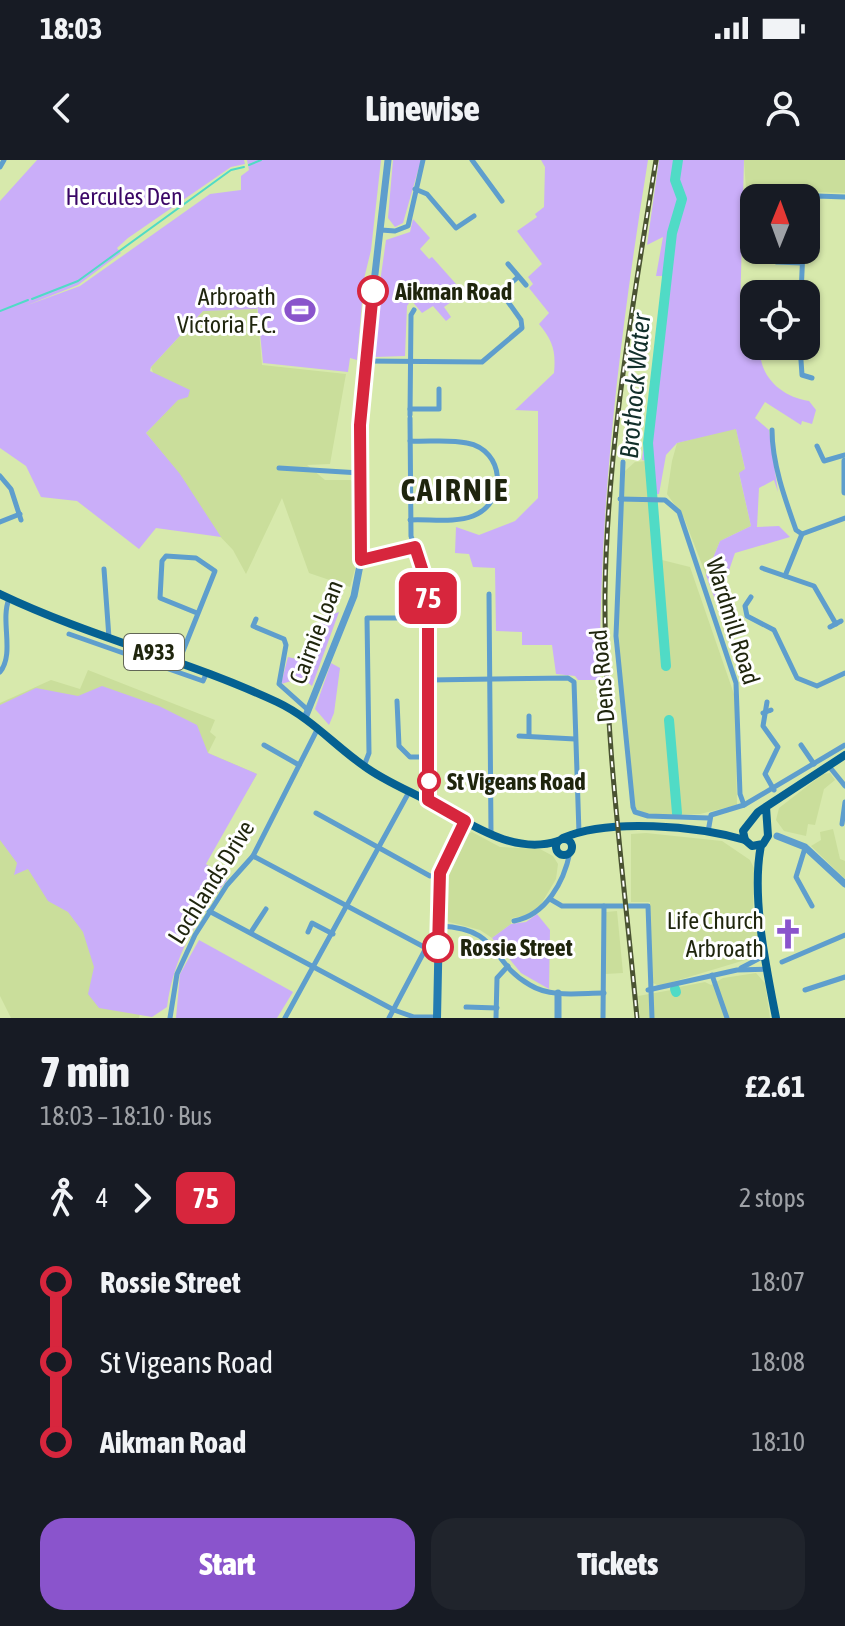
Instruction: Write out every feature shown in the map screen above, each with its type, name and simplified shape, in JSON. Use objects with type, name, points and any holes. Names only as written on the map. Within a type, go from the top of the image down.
[{"type":"main road","name":"A933","points":[[4,597],[90,637],[109,638],[208,671],[306,714],[364,766],[465,821],[491,834],[565,851]]},
{"type":"main road","points":[[727,835],[845,755]]},
{"type":"main road","points":[[756,843],[766,826],[766,807]]},
{"type":"main road","points":[[437,1018],[441,866],[465,821]]},
{"type":"main road","points":[[747,823],[766,826],[777,836],[756,843]]},
{"type":"main road","points":[[747,823],[756,843],[766,955],[776,1018]]},
{"type":"main road","name":"A933","points":[[540,844],[627,827],[708,832],[756,843]]},
{"type":"main road","points":[[565,851],[584,833]]},
{"type":"main road","points":[[560,840],[565,851]]},
{"type":"main road","points":[[560,840],[565,851]]},
{"type":"street","points":[[0,167],[4,160]]},
{"type":"street","name":"Cairnie Loan","points":[[306,714],[354,596],[361,560],[364,361],[388,160]]},
{"type":"street","points":[[381,230],[395,231],[408,226],[423,160]]},
{"type":"street","points":[[472,160],[502,201]]},
{"type":"street","points":[[415,189],[427,194],[456,228],[474,216]]},
{"type":"street","points":[[820,196],[845,197]]},
{"type":"street","points":[[508,264],[526,285]]},
{"type":"street","points":[[364,361],[474,364],[490,357],[522,328],[521,320],[498,290],[518,277]]},
{"type":"street","points":[[414,310],[411,315],[410,520],[415,547],[426,573],[428,800]]},
{"type":"street","points":[[799,360],[799,371],[812,378]]},
{"type":"street","points":[[410,414],[439,409],[439,389]]},
{"type":"street","points":[[772,430],[772,447],[782,488],[796,530],[802,534]]},
{"type":"street","points":[[410,441],[466,442],[477,446],[495,463],[499,480],[491,503],[474,516],[410,520]]},
{"type":"street","points":[[817,446],[824,461],[845,458],[845,492]]},
{"type":"street","name":"Dens Road","points":[[623,462],[615,593],[616,647],[633,807],[635,812],[648,816],[709,818]]},
{"type":"street","points":[[279,468],[360,473]]},
{"type":"street","points":[[0,476],[9,485],[21,517],[0,522]]},
{"type":"street","name":"Wardmill Road","points":[[620,499],[662,500],[671,503],[679,512],[736,683],[740,794],[744,805]]},
{"type":"street","points":[[785,576],[802,534],[845,518]]},
{"type":"street","name":"Cairnie Loan","points":[[361,560],[415,547]]},
{"type":"street","points":[[179,661],[215,571],[196,558],[166,556],[162,561],[160,598],[197,613]]},
{"type":"street","points":[[762,568],[817,589],[836,624]]},
{"type":"street","points":[[104,569],[109,638]]},
{"type":"street","points":[[489,594],[491,834]]},
{"type":"street","points":[[0,672],[6,656],[4,597]]},
{"type":"street","points":[[751,597],[745,606],[747,616],[774,630],[797,678],[807,686],[817,686],[845,673]]},
{"type":"street","points":[[765,624],[768,617]]},
{"type":"street","points":[[364,766],[369,753],[367,618],[428,618]]},
{"type":"street","points":[[256,619],[253,626],[284,639]]},
{"type":"street","points":[[287,631],[279,684],[306,714]]},
{"type":"street","points":[[69,634],[90,637],[203,681],[208,671]]},
{"type":"street","points":[[429,680],[572,680],[584,833]]},
{"type":"street","points":[[397,701],[399,746],[410,757],[428,757]]},
{"type":"street","points":[[767,702],[763,726],[777,741],[776,753],[765,774],[774,790]]},
{"type":"street","points":[[763,713],[771,710]]},
{"type":"street","points":[[529,716],[529,735]]},
{"type":"street","name":"Lochlands Drive","points":[[170,1018],[177,974],[209,911],[253,856],[319,728]]},
{"type":"street","points":[[519,736],[575,739]]},
{"type":"street","points":[[264,745],[299,765]]},
{"type":"street","points":[[801,745],[814,764]]},
{"type":"street","points":[[708,832],[709,818],[774,790],[845,745]]},
{"type":"street","points":[[828,765],[845,786]]},
{"type":"street","points":[[285,1018],[409,791]]},
{"type":"street","points":[[841,824],[845,802]]},
{"type":"street","points":[[316,813],[430,876]]},
{"type":"street","points":[[777,836],[805,847],[845,884]]},
{"type":"street","points":[[805,847],[796,872],[812,906]]},
{"type":"street","points":[[514,921],[523,919],[550,899],[565,865],[565,851]]},
{"type":"street","points":[[253,856],[426,948],[389,1018]]},
{"type":"street","points":[[550,899],[562,906],[648,906],[648,990],[652,1018]]},
{"type":"street","points":[[603,1018],[604,906]]},
{"type":"street","points":[[251,932],[266,909]]},
{"type":"street","points":[[209,911],[394,1010],[414,1017],[437,1018]]},
{"type":"street","points":[[308,932],[312,923],[333,934]]},
{"type":"street","points":[[439,926],[459,927],[480,935],[531,987],[558,993],[604,993]]},
{"type":"street","points":[[782,962],[845,935]]},
{"type":"street","points":[[737,970],[766,955]]},
{"type":"street","points":[[496,1018],[497,978],[508,966]]},
{"type":"street","points":[[648,990],[737,970],[768,969]]},
{"type":"street","points":[[712,975],[727,1018]]},
{"type":"street","points":[[805,990],[845,977]]},
{"type":"street","points":[[558,993],[558,1018]]},
{"type":"street","points":[[466,1007],[497,1008]]},
{"type":"shaded area","points":[[744,160],[845,160],[845,193],[820,192],[820,184],[746,184]]},
{"type":"shaded area","points":[[257,309],[262,365],[346,374],[330,464],[307,465],[325,480],[351,480],[355,487],[355,569],[350,587],[309,573],[282,498],[246,574],[233,550],[213,529],[180,475],[146,433],[167,411],[151,367],[203,311]]},
{"type":"shaded area","points":[[736,428],[745,470],[739,474],[751,526],[720,541],[706,575],[684,518],[667,494],[672,461],[677,443]]},
{"type":"shaded area","points":[[646,461],[654,558],[690,567],[735,697],[737,805],[700,814],[656,816],[638,811],[634,806],[620,667],[618,608],[625,471],[635,462]]},
{"type":"shaded area","points":[[88,670],[215,720],[210,732],[216,737],[208,753],[257,774],[204,863],[143,997],[139,1018],[11,1018],[0,996],[0,703],[51,680],[80,689]]},
{"type":"shaded area","points":[[830,773],[835,780],[824,789],[815,825],[808,824],[806,836],[784,831],[776,820],[779,808],[823,774]]},
{"type":"shaded area","points":[[833,829],[840,859],[845,861],[845,879],[811,846],[821,840],[820,832]]},
{"type":"shaded area","points":[[472,832],[500,847],[540,849],[553,856],[558,864],[556,879],[540,906],[524,916],[512,918],[511,924],[492,938],[480,930],[449,922],[445,918],[446,876],[451,858],[462,837]]},
{"type":"shaded area","points":[[631,834],[722,841],[750,860],[754,868],[753,918],[759,939],[755,957],[659,986],[649,981],[650,902],[631,902]]},
{"type":"shaded area","points":[[617,911],[623,973],[605,974],[606,912]]},
{"type":"shaded area","points":[[756,973],[765,983],[770,1018],[640,1018],[638,996],[671,990],[672,994],[678,993],[679,987],[705,982],[711,985],[723,978]]},
{"type":"green space","name":"Hercules Den","points":[[37,160],[244,160],[245,164],[231,167],[128,238],[117,248],[121,253],[78,285],[25,306],[80,286],[210,194],[241,190],[241,176],[249,170],[247,160],[381,160],[371,250],[364,279],[357,360],[350,358],[348,372],[263,363],[257,303],[257,309],[203,311],[151,367],[150,371],[190,390],[188,397],[178,400],[146,433],[180,474],[221,537],[156,528],[139,549],[77,501],[41,497],[26,466],[0,448],[0,201]]},
{"type":"green space","points":[[393,160],[421,160],[403,223],[395,227],[388,218]]},
{"type":"green space","points":[[541,160],[648,160],[629,290],[607,484],[600,680],[578,680],[575,676],[556,674],[552,645],[522,645],[522,632],[496,631],[495,568],[473,567],[469,554],[455,553],[456,527],[479,535],[515,521],[538,498],[538,411],[515,410],[554,373],[552,347],[539,324],[549,313],[529,288],[533,284],[528,277],[542,264],[517,231],[537,217],[535,214],[544,207],[545,167]]},
{"type":"green space","points":[[659,160],[744,160],[743,184],[740,184],[740,360],[761,360],[773,383],[789,395],[809,401],[816,410],[812,424],[802,421],[801,425],[765,402],[755,418],[769,430],[778,492],[774,480],[759,488],[757,527],[779,526],[790,537],[735,553],[717,605],[706,575],[720,541],[751,526],[739,473],[745,469],[736,429],[677,443],[666,455],[659,494],[649,495],[646,461],[642,460],[664,276],[656,276],[663,237],[647,245]]},
{"type":"green space","points":[[413,219],[430,238],[420,249],[429,259],[432,257],[464,293],[444,307],[451,317],[446,321],[433,306],[422,313],[411,300],[407,306],[405,356],[375,357],[370,353],[386,240],[410,232]]},
{"type":"green space","points":[[339,612],[312,686],[302,678],[281,684],[288,657],[305,661],[322,618]]},
{"type":"green space","points":[[331,663],[340,668],[334,713],[329,725],[315,709]]},
{"type":"green space","points":[[102,686],[159,706],[197,725],[208,753],[257,774],[206,864],[227,880],[188,940],[175,971],[167,1007],[152,1017],[99,1008],[88,994],[94,967],[83,932],[68,912],[48,901],[28,869],[14,875],[17,863],[0,840],[0,705],[36,688],[78,696]]},
{"type":"green space","points":[[537,914],[550,930],[549,989],[521,973],[492,938],[511,924],[526,922]]},
{"type":"green space","points":[[199,940],[293,992],[277,1018],[176,1018],[180,974]]},
{"type":"waterway","points":[[249,165],[261,160]]},
{"type":"waterway","name":"Brothock Water","points":[[666,666],[648,443],[672,233],[682,199],[675,180],[678,160]]},
{"type":"waterway","points":[[32,299],[78,281],[231,170],[244,167]]},
{"type":"waterway","points":[[0,311],[28,300]]},
{"type":"waterway","name":"Brothock Water","points":[[669,720],[677,813]]},
{"type":"railway","points":[[637,1018],[611,753],[605,594],[616,430],[656,160]]},
{"type":"bus line","name":"75","points":[[373,291],[360,425],[361,560],[415,547],[422,562],[428,587],[428,800],[465,821],[440,873],[438,947]]},
{"type":"place","name":"Aikman Road","points":[[373,291]]},
{"type":"place","name":"Arbroath Victoria F.C.","points":[[300,310]]},
{"type":"place","name":"St Vigeans Road","points":[[429,781]]},
{"type":"place","name":"Life Church Arbroath","points":[[788,934]]},
{"type":"place","name":"Rossie Street","points":[[438,947]]},
{"type":"district","name":"CAIRNIE","points":[[455,489]]}]
